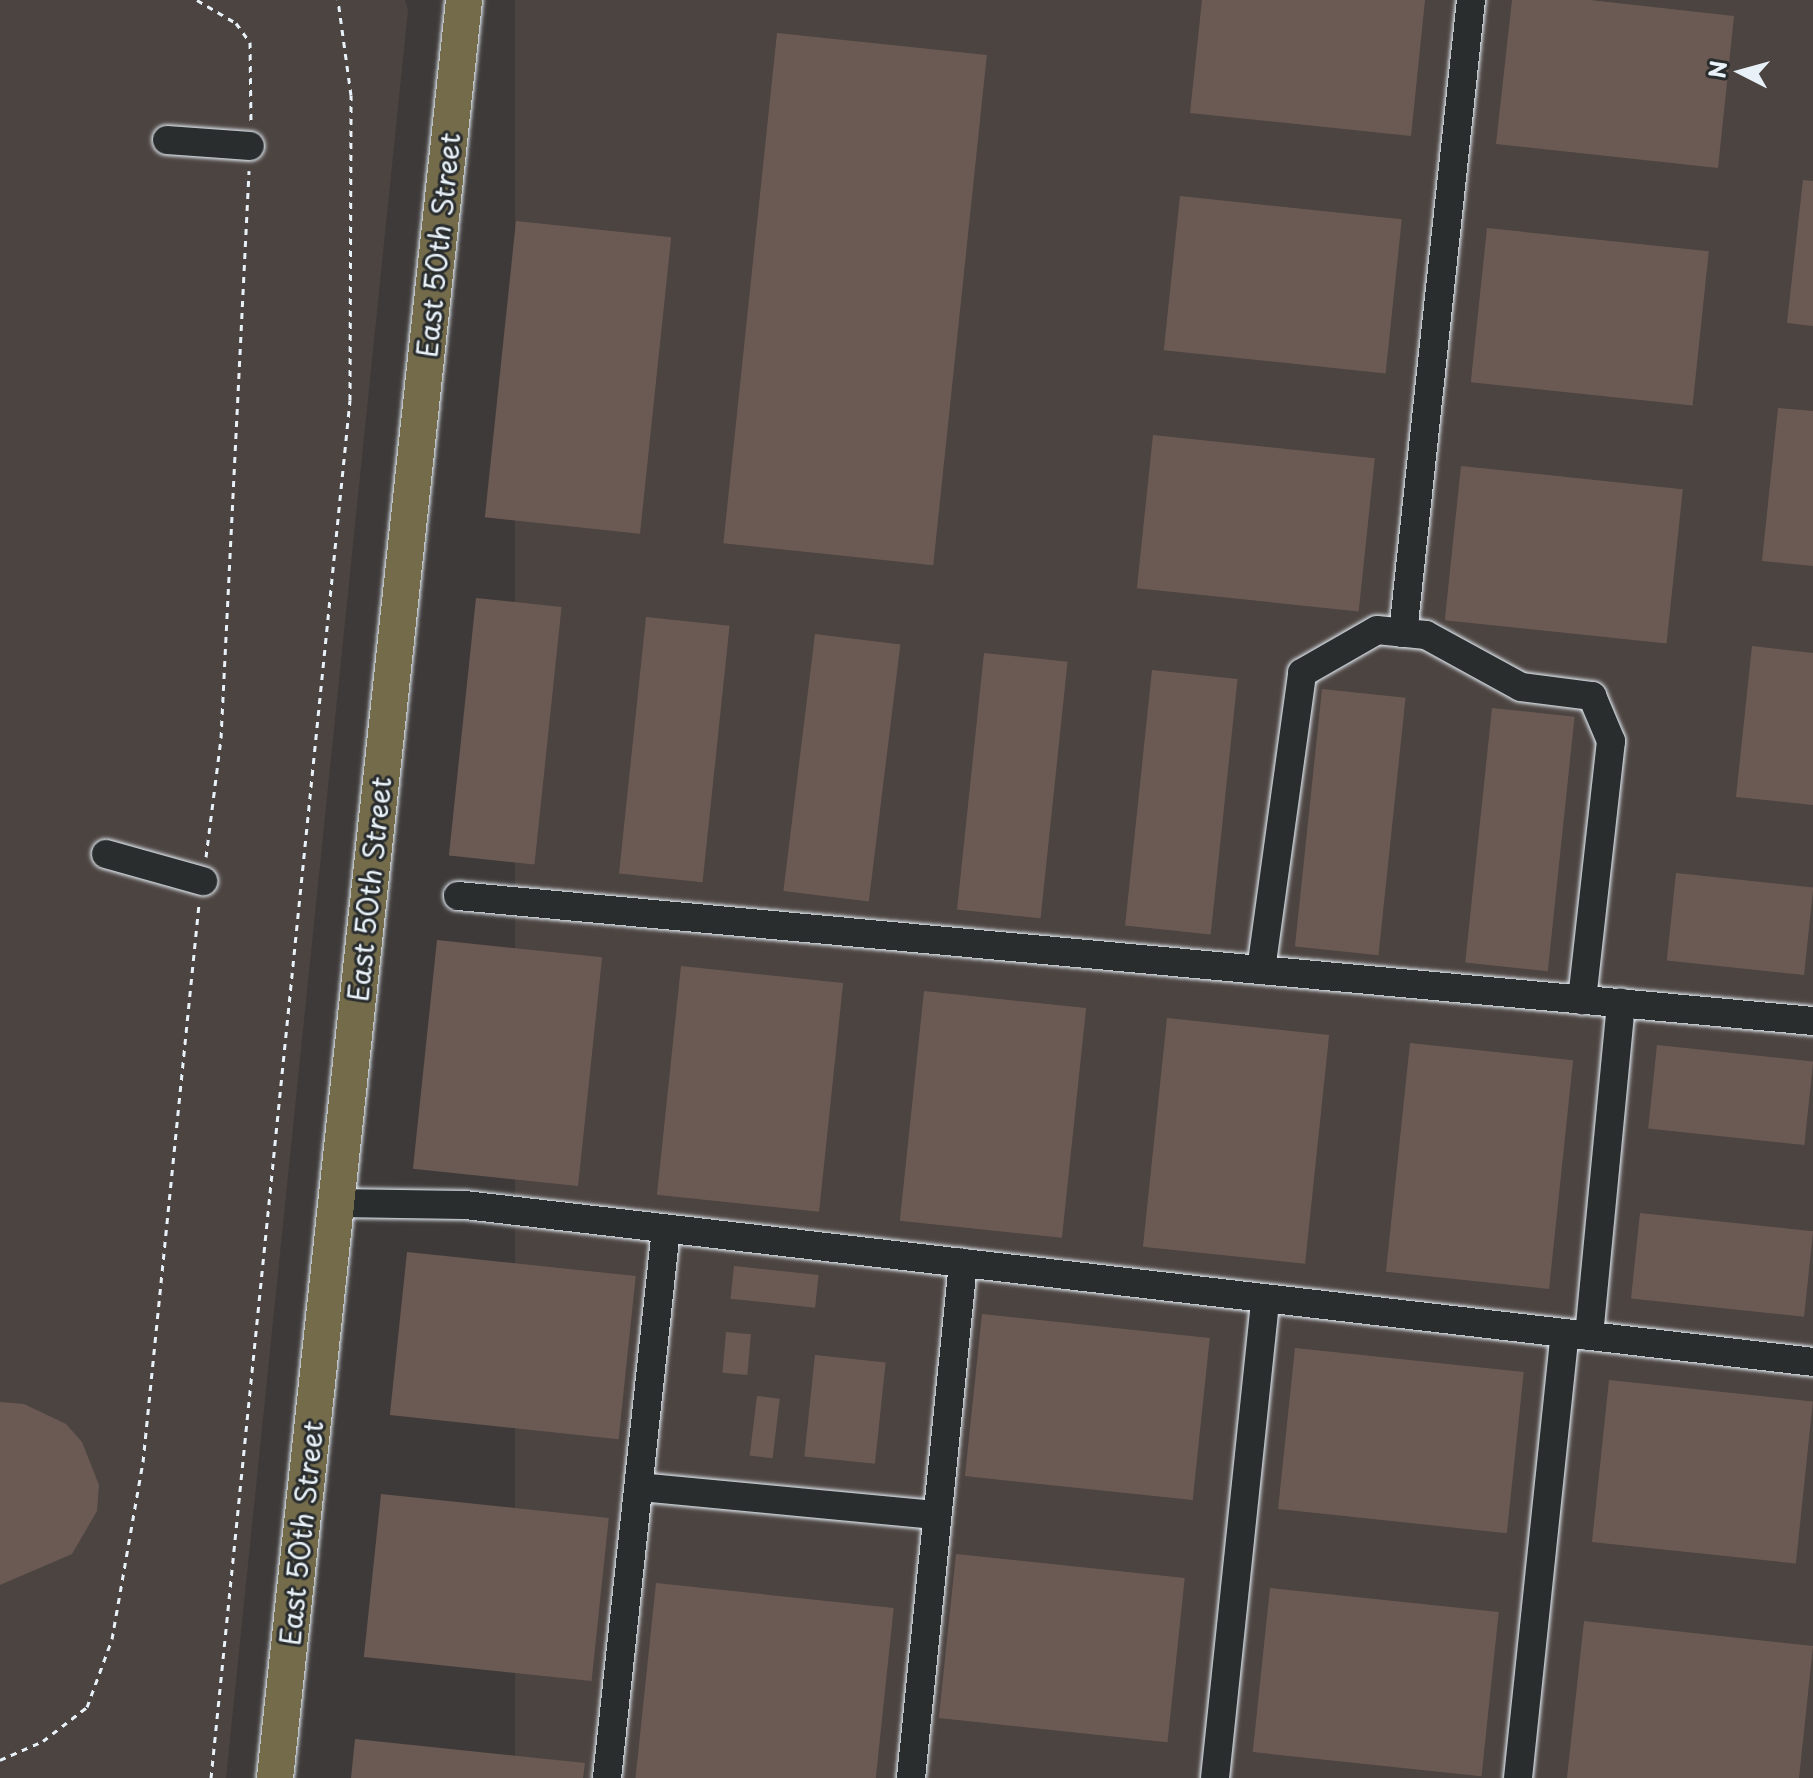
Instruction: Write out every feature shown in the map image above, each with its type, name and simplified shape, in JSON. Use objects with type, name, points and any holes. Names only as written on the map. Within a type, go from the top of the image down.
[{"type":"main road","name":"East 50th Street","points":[[275,1778],[464,0]]},
{"type":"lane","points":[[1403,633],[1471,0]]},
{"type":"lane","points":[[167,140],[250,146]]},
{"type":"lane","points":[[1261,970],[1302,673],[1377,630],[1426,635],[1521,687],[1592,696],[1611,741],[1582,1000]]},
{"type":"lane","points":[[106,854],[203,881]]},
{"type":"lane","points":[[458,896],[1813,1021]]},
{"type":"lane","points":[[1518,1778],[1621,1003]]},
{"type":"lane","points":[[336,1203],[465,1205],[1813,1362]]},
{"type":"lane","points":[[607,1778],[666,1229]]},
{"type":"lane","points":[[911,1778],[963,1263]]},
{"type":"lane","points":[[1215,1778],[1265,1299]]},
{"type":"lane","points":[[639,1487],[937,1515]]},
{"type":"path","points":[[211,1778],[350,400],[351,95],[338,0]]},
{"type":"shaded area","points":[[0,0],[405,0],[408,10],[226,1778],[0,1778]]},
{"type":"shaded area","points":[[515,0],[1813,0],[1813,1778],[515,1778]]},
{"type":"building","points":[[1202,0],[1425,0],[1411,136],[1190,113]]},
{"type":"building","points":[[1512,0],[1590,0],[1734,16],[1718,168],[1496,144]]},
{"type":"building","points":[[777,33],[987,55],[933,565],[723,543]]},
{"type":"building","points":[[1803,180],[1813,181],[1813,326],[1787,323]]},
{"type":"building","points":[[1180,196],[1402,219],[1386,373],[1164,350]]},
{"type":"building","points":[[516,221],[671,237],[640,534],[485,517]]},
{"type":"building","points":[[1487,228],[1709,251],[1693,405],[1471,382]]},
{"type":"building","points":[[1778,408],[1813,411],[1813,566],[1762,561]]},
{"type":"building","points":[[1153,435],[1375,458],[1359,611],[1137,588]]},
{"type":"building","points":[[1461,466],[1683,489],[1667,643],[1445,620]]},
{"type":"building","points":[[476,598],[562,607],[534,865],[449,856]]},
{"type":"building","points":[[646,617],[730,626],[703,882],[619,874]]},
{"type":"building","points":[[815,634],[900,644],[869,902],[783,891]]},
{"type":"building","points":[[1752,646],[1813,653],[1813,805],[1736,797]]},
{"type":"building","points":[[984,653],[1068,662],[1041,918],[957,910]]},
{"type":"building","points":[[1152,670],[1238,679],[1211,935],[1125,926]]},
{"type":"building","points":[[1322,689],[1406,698],[1378,955],[1295,947]]},
{"type":"building","points":[[1492,708],[1575,717],[1548,971],[1465,963]]},
{"type":"building","points":[[1676,873],[1813,887],[1804,975],[1667,961]]},
{"type":"building","points":[[437,940],[602,957],[578,1186],[413,1169]]},
{"type":"building","points":[[681,966],[843,983],[819,1212],[657,1195]]},
{"type":"building","points":[[924,991],[1086,1008],[1062,1238],[900,1221]]},
{"type":"building","points":[[1167,1018],[1329,1035],[1305,1264],[1143,1247]]},
{"type":"building","points":[[1410,1043],[1573,1060],[1549,1289],[1386,1272]]},
{"type":"building","points":[[1657,1045],[1813,1061],[1804,1145],[1648,1129]]},
{"type":"building","points":[[1640,1213],[1813,1231],[1804,1317],[1631,1299]]},
{"type":"building","points":[[407,1252],[636,1276],[619,1439],[390,1415]]},
{"type":"building","points":[[734,1266],[819,1275],[815,1308],[731,1299]]},
{"type":"building","points":[[982,1314],[1210,1338],[1193,1500],[965,1476]]},
{"type":"building","points":[[726,1332],[751,1334],[747,1375],[722,1373]]},
{"type":"building","points":[[1295,1348],[1524,1372],[1507,1533],[1278,1509]]},
{"type":"building","points":[[815,1355],[886,1362],[875,1464],[804,1456]]},
{"type":"building","points":[[1609,1380],[1813,1401],[1796,1564],[1592,1542]]},
{"type":"building","points":[[757,1396],[780,1399],[773,1458],[750,1456]]},
{"type":"building","points":[[0,1402],[24,1404],[66,1424],[82,1442],[99,1485],[97,1511],[72,1554],[0,1585]]},
{"type":"building","points":[[381,1494],[609,1518],[592,1681],[364,1657]]},
{"type":"building","points":[[956,1554],[1185,1578],[1167,1742],[939,1718]]},
{"type":"building","points":[[656,1583],[894,1608],[876,1778],[636,1778]]},
{"type":"building","points":[[1270,1588],[1499,1612],[1481,1776],[1253,1752]]},
{"type":"building","points":[[1584,1621],[1813,1646],[1799,1778],[1567,1778]]},
{"type":"building","points":[[355,1739],[585,1763],[583,1778],[351,1778]]}]
